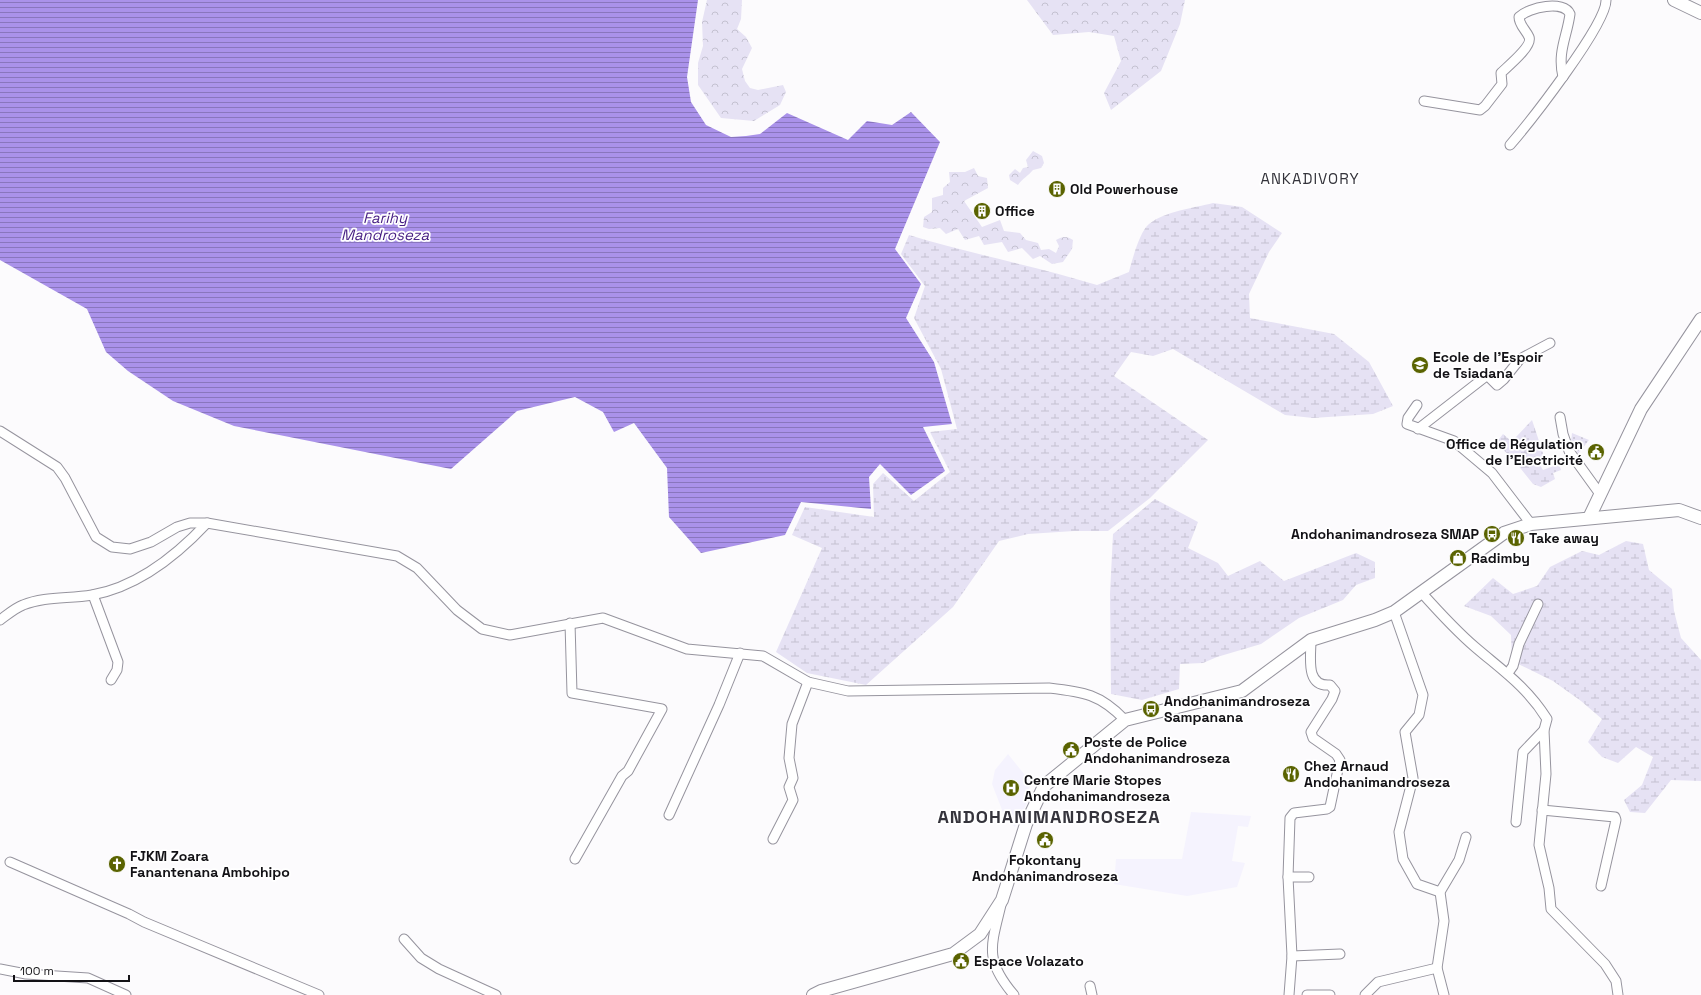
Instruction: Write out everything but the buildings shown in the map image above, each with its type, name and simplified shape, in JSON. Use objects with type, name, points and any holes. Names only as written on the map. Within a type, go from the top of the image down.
[{"type":"street","points":[[1510,145],[1563,77],[1602,16],[1606,0]]},
{"type":"street","points":[[1674,0],[1701,13]]},
{"type":"street","points":[[1424,101],[1480,110],[1485,106],[1502,84],[1501,73],[1511,65],[1529,42],[1529,37],[1520,23],[1519,17],[1537,8],[1559,2],[1566,5],[1570,14],[1560,64],[1563,77]]},
{"type":"street","points":[[1589,518],[1641,409],[1699,324]]},
{"type":"street","points":[[1418,429],[1485,377],[1489,378],[1497,385],[1504,379],[1520,359],[1550,343]]},
{"type":"street","points":[[1417,405],[1406,422],[1407,424],[1454,441],[1492,473],[1531,524]]},
{"type":"street","points":[[1560,417],[1563,434],[1569,451],[1600,494]]},
{"type":"street","points":[[0,431],[57,467],[65,478],[96,537],[112,547],[130,549],[151,542],[177,527],[190,524],[207,523],[396,556],[417,568],[456,610],[482,629],[510,635],[603,618],[687,649],[763,656],[808,682],[848,691],[1049,688],[1069,690],[1096,696],[1112,707],[1125,720]]},
{"type":"street","points":[[1014,995],[1004,983],[994,966],[991,945],[1002,900],[1026,824],[1044,786],[1125,720],[1242,691],[1311,640],[1375,620],[1394,612],[1504,533],[1531,524],[1679,510],[1701,518]]},
{"type":"street","points":[[0,620],[22,605],[37,600],[93,595],[133,582],[146,575],[188,542],[207,523]]},
{"type":"street","points":[[1421,592],[1453,627],[1508,673],[1535,701],[1547,719],[1544,730],[1546,774],[1540,845],[1549,888],[1551,909],[1605,964],[1616,981],[1618,995]]},
{"type":"street","points":[[93,595],[118,662],[117,670],[111,680]]},
{"type":"street","points":[[1508,673],[1513,666],[1519,644],[1538,604]]},
{"type":"street","points":[[1394,612],[1423,695],[1419,715],[1405,732],[1413,778],[1399,832],[1403,859],[1417,884],[1440,892]]},
{"type":"street","points":[[570,624],[572,693],[662,709],[628,771],[622,776],[575,859]]},
{"type":"street","points":[[1289,995],[1292,956],[1288,877],[1290,818],[1294,813],[1327,809],[1330,807],[1340,760],[1336,754],[1313,738],[1311,732],[1332,699],[1335,691],[1330,685],[1322,686],[1313,677],[1311,640]]},
{"type":"street","points":[[669,815],[719,705],[740,653]]},
{"type":"street","points":[[773,839],[793,800],[790,787],[793,778],[789,758],[792,724],[808,682]]},
{"type":"street","points":[[1516,822],[1523,752],[1544,730]]},
{"type":"street","points":[[1542,810],[1615,817],[1601,886]]},
{"type":"street","points":[[1444,995],[1437,968],[1444,921],[1440,892],[1459,860],[1466,837]]},
{"type":"street","points":[[10,862],[144,922],[319,995]]},
{"type":"street","points":[[1288,877],[1309,877]]},
{"type":"street","points":[[813,995],[821,990],[953,954],[980,934],[1002,900]]},
{"type":"street","points":[[404,940],[421,958],[439,969],[496,995]]},
{"type":"street","points":[[1292,956],[1340,954]]},
{"type":"street","points":[[1365,995],[1378,982],[1437,968]]},
{"type":"street","points":[[0,969],[26,974],[88,978],[126,995]]},
{"type":"street","points":[[1307,995],[1330,995]]},
{"type":"shaded area","name":"Centre Marie Stopes Andohanimandroseza","points":[[1008,754],[1032,784],[1027,791],[1031,795],[1015,827],[1006,820],[992,784],[995,770]]},
{"type":"shaded area","points":[[1191,812],[1251,816],[1248,827],[1238,826],[1232,861],[1245,863],[1237,887],[1187,896],[1114,884],[1116,859],[1182,859]]},
{"type":"green space","points":[[707,0],[742,0],[741,19],[737,29],[746,37],[752,48],[742,69],[745,81],[750,88],[758,90],[783,85],[786,92],[780,105],[754,121],[721,118],[698,85],[698,63],[703,46],[702,22]]},
{"type":"green space","points":[[1027,0],[1185,0],[1180,24],[1161,71],[1111,110],[1104,93],[1121,61],[1114,36],[1089,32],[1053,35]]},
{"type":"green space","points":[[1033,151],[1042,156],[1044,163],[1041,168],[1033,170],[1018,185],[1010,180],[1009,175],[1015,169],[1020,173],[1023,168],[1028,167],[1026,160]]},
{"type":"green space","points":[[974,168],[978,176],[987,178],[988,188],[964,201],[982,227],[1000,220],[1004,231],[1020,233],[1026,240],[1038,243],[1041,250],[1049,249],[1056,253],[1059,246],[1056,240],[1063,237],[1069,238],[1073,240],[1072,249],[1063,262],[1052,264],[1040,256],[1033,259],[1022,248],[1008,252],[1002,242],[984,245],[979,236],[965,240],[958,229],[946,234],[940,228],[929,229],[923,227],[924,217],[932,212],[932,198],[943,195],[943,188],[950,182],[949,172],[965,172]]},
{"type":"green space","points":[[1213,203],[1242,207],[1282,233],[1269,252],[1249,294],[1250,318],[1334,334],[1369,362],[1393,406],[1373,414],[1313,418],[1285,415],[1173,349],[1153,356],[1131,352],[1114,376],[1208,440],[1150,498],[1108,531],[1074,531],[1028,534],[999,541],[953,607],[866,685],[807,673],[776,652],[822,548],[792,535],[805,507],[874,517],[873,484],[883,473],[914,501],[950,472],[930,432],[957,429],[941,369],[914,318],[925,286],[901,254],[909,235],[1097,285],[1129,272],[1134,253],[1142,233],[1149,224],[1163,216],[1180,210]]},
{"type":"green space","points":[[1532,420],[1543,453],[1542,457],[1537,461],[1543,470],[1559,464],[1561,470],[1553,473],[1555,479],[1541,487],[1533,484],[1513,459],[1496,443],[1503,434],[1510,440],[1516,437]]},
{"type":"green space","points":[[1572,433],[1589,440],[1578,454],[1571,442]]},
{"type":"green space","points":[[1155,499],[1198,522],[1188,548],[1218,563],[1228,576],[1260,561],[1284,581],[1356,553],[1375,562],[1375,578],[1356,585],[1343,600],[1299,618],[1261,644],[1217,657],[1203,663],[1180,664],[1179,689],[1142,700],[1111,694],[1110,594],[1113,534]]},
{"type":"green space","points":[[1626,541],[1643,544],[1649,570],[1672,589],[1674,611],[1681,638],[1701,660],[1701,781],[1671,780],[1645,813],[1630,812],[1624,800],[1642,785],[1653,757],[1636,747],[1618,763],[1602,757],[1588,742],[1602,719],[1581,701],[1553,681],[1512,661],[1511,635],[1491,616],[1464,606],[1493,578],[1513,594],[1537,586],[1550,567],[1582,551],[1599,555]]},
{"type":"water","name":"Farihy Mandroseza","points":[[0,0],[698,0],[687,77],[691,102],[706,125],[731,137],[760,134],[787,113],[848,140],[867,121],[892,125],[911,112],[940,142],[895,249],[921,284],[906,318],[934,362],[952,424],[923,427],[945,471],[911,495],[880,464],[869,477],[871,509],[801,502],[785,535],[701,553],[669,517],[667,468],[634,423],[614,432],[603,412],[575,397],[517,411],[451,469],[234,426],[173,401],[128,371],[106,352],[87,309],[0,260]]},
{"type":"place","name":"Old Powerhouse","points":[[1057,189]]},
{"type":"place","name":"Office","points":[[982,211]]},
{"type":"place","name":"Ecole de l'Espoir de Tsiadana","points":[[1420,365]]},
{"type":"place","name":"Office de Régulation de l'Electricité","points":[[1596,452]]},
{"type":"place","name":"Andohanimandroseza SMAP","points":[[1492,534]]},
{"type":"place","name":"Take away","points":[[1516,538]]},
{"type":"place","name":"Radimby","points":[[1458,558]]},
{"type":"place","name":"Andohanimandroseza Sampanana","points":[[1151,709]]},
{"type":"place","name":"Poste de Police Andohanimandroseza","points":[[1071,750]]},
{"type":"place","name":"Chez Arnaud Andohanimandroseza","points":[[1291,774]]},
{"type":"place","name":"Centre Marie Stopes Andohanimandroseza","points":[[1011,788]]},
{"type":"place","name":"Fokontany Andohanimandroseza","points":[[1045,840]]},
{"type":"place","name":"FJKM Zoara Fanantenana Ambohipo","points":[[117,864]]},
{"type":"place","name":"Espace Volazato","points":[[961,961]]},
{"type":"district","name":"ANKADIVORY","points":[[1310,178]]},
{"type":"district","name":"ANDOHANIMANDROSEZA","points":[[1049,816]]}]
